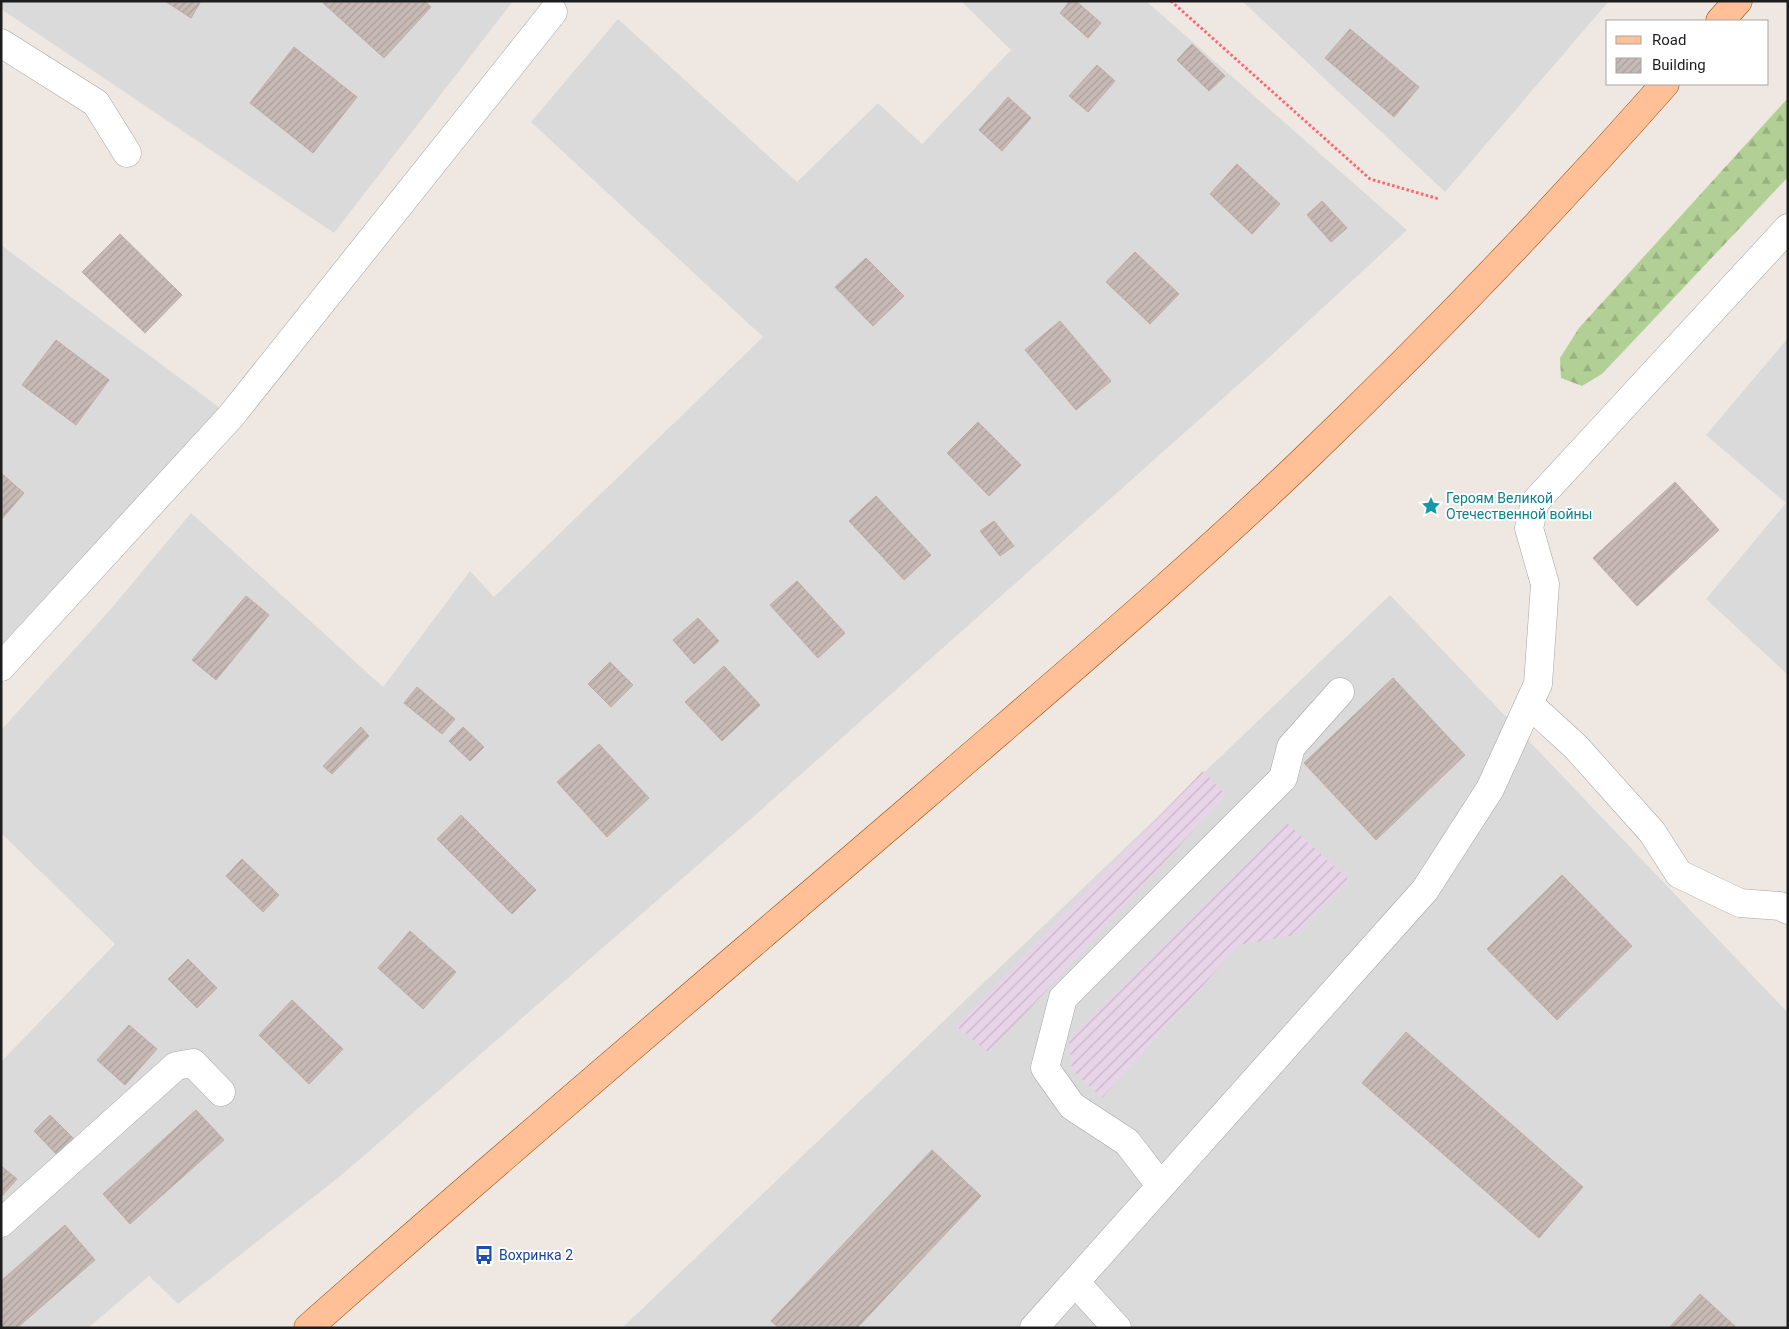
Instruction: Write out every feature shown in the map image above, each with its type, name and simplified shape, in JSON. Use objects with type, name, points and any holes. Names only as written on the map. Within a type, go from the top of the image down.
[{"type":"main road","points":[[1721,20],[1738,1]]},
{"type":"main road","points":[[308,1328],[1039,697],[1229,530],[1307,457],[1494,269],[1613,143],[1664,85]]},
{"type":"street","points":[[1,667],[231,416],[554,12]]},
{"type":"street","points":[[1,43],[96,103],[127,153]]},
{"type":"street","points":[[1034,1328],[1425,890],[1490,788],[1538,684],[1544,584],[1529,528],[1535,502],[1788,228]]},
{"type":"street","points":[[1160,1185],[1127,1142],[1072,1106],[1045,1068],[1063,998],[1283,778],[1291,747],[1340,692]]},
{"type":"street","points":[[1529,704],[1576,747],[1652,832],[1679,874],[1740,903],[1780,906],[1788,910]]},
{"type":"street","points":[[1,1223],[176,1066],[192,1063],[221,1092]]},
{"type":"street","points":[[1075,1282],[1117,1328]]},
{"type":"path","points":[[1171,1],[1370,178],[1440,199]]},
{"type":"shaded area","points":[[1,1],[513,1],[334,233],[1,9]]},
{"type":"shaded area","points":[[961,1],[1146,1],[1407,230],[1275,352],[761,810],[344,1173],[178,1304],[149,1276],[88,1328],[1,1328],[1,1062],[115,944],[1,833],[1,730],[110,610],[191,513],[383,687],[470,571],[494,597],[763,337],[531,122],[618,19],[797,182],[878,103],[922,144],[1011,50]]},
{"type":"shaded area","points":[[1242,1],[1609,1],[1445,192]]},
{"type":"shaded area","points":[[1,245],[220,408],[1,660]]},
{"type":"shaded area","points":[[1788,338],[1788,675],[1706,599],[1786,503],[1706,435]]},
{"type":"shaded area","points":[[1390,595],[1788,1013],[1788,1328],[622,1328]]},
{"type":"shaded area","points":[[1203,771],[1226,795],[989,1053],[956,1026]]},
{"type":"shaded area","points":[[1287,823],[1350,881],[1295,935],[1239,945],[1102,1098],[1072,1070],[1069,1039]]},
{"type":"green space","points":[[1788,98],[1788,177],[1602,374],[1582,386],[1561,378],[1560,358],[1579,328]]},
{"type":"building","points":[[165,1],[201,1],[191,18]]},
{"type":"building","points":[[325,1],[425,1],[431,7],[384,58],[323,3]]},
{"type":"building","points":[[1070,1],[1076,1],[1101,23],[1088,38],[1060,13]]},
{"type":"building","points":[[1350,29],[1419,87],[1394,117],[1325,58]]},
{"type":"building","points":[[1192,44],[1225,76],[1209,91],[1177,60]]},
{"type":"building","points":[[294,47],[357,97],[313,153],[250,103]]},
{"type":"building","points":[[1097,65],[1115,81],[1088,112],[1069,96]]},
{"type":"building","points":[[1008,97],[1031,118],[1002,151],[979,130]]},
{"type":"building","points":[[1237,164],[1280,204],[1252,234],[1210,194]]},
{"type":"building","points":[[1322,201],[1347,228],[1331,242],[1307,215]]},
{"type":"building","points":[[120,234],[182,295],[145,333],[82,272]]},
{"type":"building","points":[[1135,252],[1179,294],[1150,324],[1106,282]]},
{"type":"building","points":[[866,258],[904,296],[873,326],[835,287]]},
{"type":"building","points":[[1060,321],[1111,381],[1076,410],[1025,350]]},
{"type":"building","points":[[56,340],[109,380],[76,425],[22,385]]},
{"type":"building","points":[[978,422],[1021,465],[989,496],[947,453]]},
{"type":"building","points":[[1,473],[24,493],[1,520]]},
{"type":"building","points":[[1675,482],[1719,530],[1637,606],[1593,558]]},
{"type":"building","points":[[876,496],[931,555],[904,580],[849,521]]},
{"type":"building","points":[[994,521],[1014,546],[1000,556],[980,531]]},
{"type":"building","points":[[797,581],[845,633],[818,658],[770,605]]},
{"type":"building","points":[[246,596],[269,615],[216,680],[192,660]]},
{"type":"building","points":[[698,618],[719,641],[694,664],[673,640]]},
{"type":"building","points":[[610,662],[633,685],[611,707],[588,684]]},
{"type":"building","points":[[724,666],[760,705],[722,741],[685,702]]},
{"type":"building","points":[[1393,678],[1465,755],[1376,840],[1304,763]]},
{"type":"building","points":[[417,687],[455,719],[442,734],[404,703]]},
{"type":"building","points":[[361,727],[369,736],[332,774],[323,766]]},
{"type":"building","points":[[463,727],[484,747],[470,761],[449,741]]},
{"type":"building","points":[[599,744],[649,798],[607,837],[557,782]]},
{"type":"building","points":[[461,815],[536,890],[512,914],[437,839]]},
{"type":"building","points":[[242,859],[279,895],[263,912],[226,876]]},
{"type":"building","points":[[1562,875],[1632,946],[1557,1020],[1487,949]]},
{"type":"building","points":[[410,931],[456,972],[423,1009],[378,968]]},
{"type":"building","points":[[188,959],[217,988],[197,1008],[168,979]]},
{"type":"building","points":[[292,1000],[343,1049],[309,1084],[259,1035]]},
{"type":"building","points":[[129,1025],[157,1049],[125,1085],[97,1060]]},
{"type":"building","points":[[1406,1032],[1583,1187],[1539,1238],[1362,1083]]},
{"type":"building","points":[[196,1110],[224,1140],[130,1224],[103,1194]]},
{"type":"building","points":[[50,1115],[76,1141],[60,1158],[34,1131]]},
{"type":"building","points":[[932,1150],[981,1196],[857,1328],[779,1328],[771,1321]]},
{"type":"building","points":[[1,1166],[17,1179],[1,1197]]},
{"type":"building","points":[[65,1225],[95,1260],[17,1328],[1,1328],[1,1281]]},
{"type":"building","points":[[1700,1294],[1737,1328],[1669,1328]]},
{"type":"place","name":"Героям Великой Отечественной войны","points":[[1431,506]]},
{"type":"place","name":"Вохринка 2","points":[[484,1255]]}]
